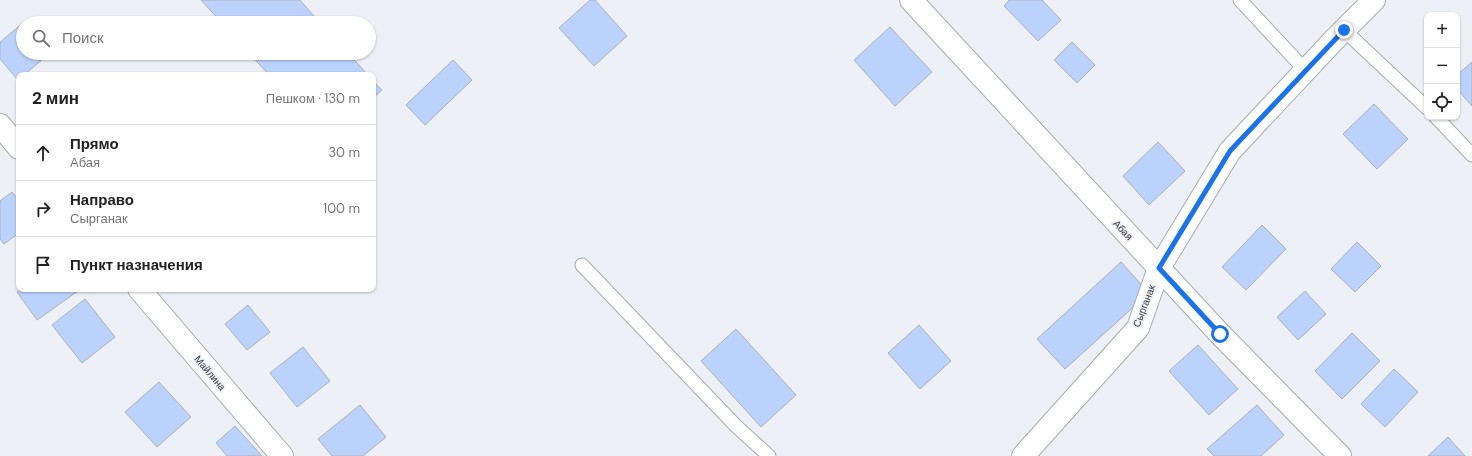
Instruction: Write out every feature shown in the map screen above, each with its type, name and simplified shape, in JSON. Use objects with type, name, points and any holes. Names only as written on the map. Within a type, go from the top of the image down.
[{"type":"street","name":"Абая","points":[[911,0],[1220,334],[1340,456]]},
{"type":"street","name":"Сырганак","points":[[1023,456],[1138,328],[1159,268],[1230,151],[1305,70],[1374,0]]},
{"type":"street","points":[[0,125],[16,144]]},
{"type":"street","name":"Майлина","points":[[142,292],[282,456]]},
{"type":"lane","points":[[1240,0],[1305,70]]},
{"type":"lane","points":[[1344,30],[1424,105]]},
{"type":"lane","points":[[1439,120],[1472,155]]},
{"type":"lane","points":[[582,265],[736,426],[770,456]]},
{"type":"building","points":[[201,0],[300,0],[314,16],[216,16]]},
{"type":"building","points":[[590,0],[595,0],[627,36],[594,66],[559,28]]},
{"type":"building","points":[[1009,0],[1042,0],[1061,20],[1038,41],[1004,6]]},
{"type":"building","points":[[890,27],[932,72],[895,106],[854,60]]},
{"type":"building","points":[[16,29],[16,60],[42,60],[28,72],[16,72],[16,78],[0,59],[0,42]]},
{"type":"building","points":[[1072,42],[1095,65],[1077,83],[1054,60]]},
{"type":"building","points":[[255,60],[354,60],[365,72],[266,72]]},
{"type":"building","points":[[453,60],[472,80],[425,125],[406,105]]},
{"type":"building","points":[[1472,62],[1472,106],[1460,92],[1460,72]]},
{"type":"building","points":[[376,84],[382,90],[376,95]]},
{"type":"building","points":[[1374,104],[1408,139],[1377,169],[1343,134]]},
{"type":"building","points":[[1158,142],[1185,171],[1149,205],[1123,176]]},
{"type":"building","points":[[12,192],[16,197],[16,235],[4,244],[0,239],[0,201]]},
{"type":"building","points":[[1262,225],[1286,249],[1246,290],[1222,267]]},
{"type":"building","points":[[1357,242],[1381,266],[1355,292],[1331,269]]},
{"type":"building","points":[[1121,262],[1149,293],[1065,369],[1037,339]]},
{"type":"building","points":[[1305,291],[1326,314],[1298,340],[1277,317]]},
{"type":"building","points":[[17,292],[77,292],[37,320]]},
{"type":"building","points":[[85,299],[115,337],[82,363],[52,325]]},
{"type":"building","points":[[248,305],[270,332],[247,350],[225,324]]},
{"type":"building","points":[[919,325],[951,361],[920,389],[888,353]]},
{"type":"building","points":[[736,329],[796,395],[761,427],[701,361]]},
{"type":"building","points":[[1352,333],[1380,361],[1342,399],[1315,371]]},
{"type":"building","points":[[1198,345],[1238,389],[1209,415],[1169,371]]},
{"type":"building","points":[[303,347],[330,381],[297,407],[270,373]]},
{"type":"building","points":[[1394,369],[1418,392],[1385,427],[1361,404]]},
{"type":"building","points":[[159,382],[191,417],[157,447],[125,412]]},
{"type":"building","points":[[360,405],[386,437],[363,456],[332,456],[318,439]]},
{"type":"building","points":[[1257,405],[1284,435],[1261,456],[1214,456],[1207,449]]},
{"type":"building","points":[[235,426],[262,456],[227,456],[216,443]]},
{"type":"building","points":[[1448,437],[1465,456],[1428,456]]},
{"type":"route","points":[[1220,334],[1159,268],[1230,151],[1344,30]]}]
